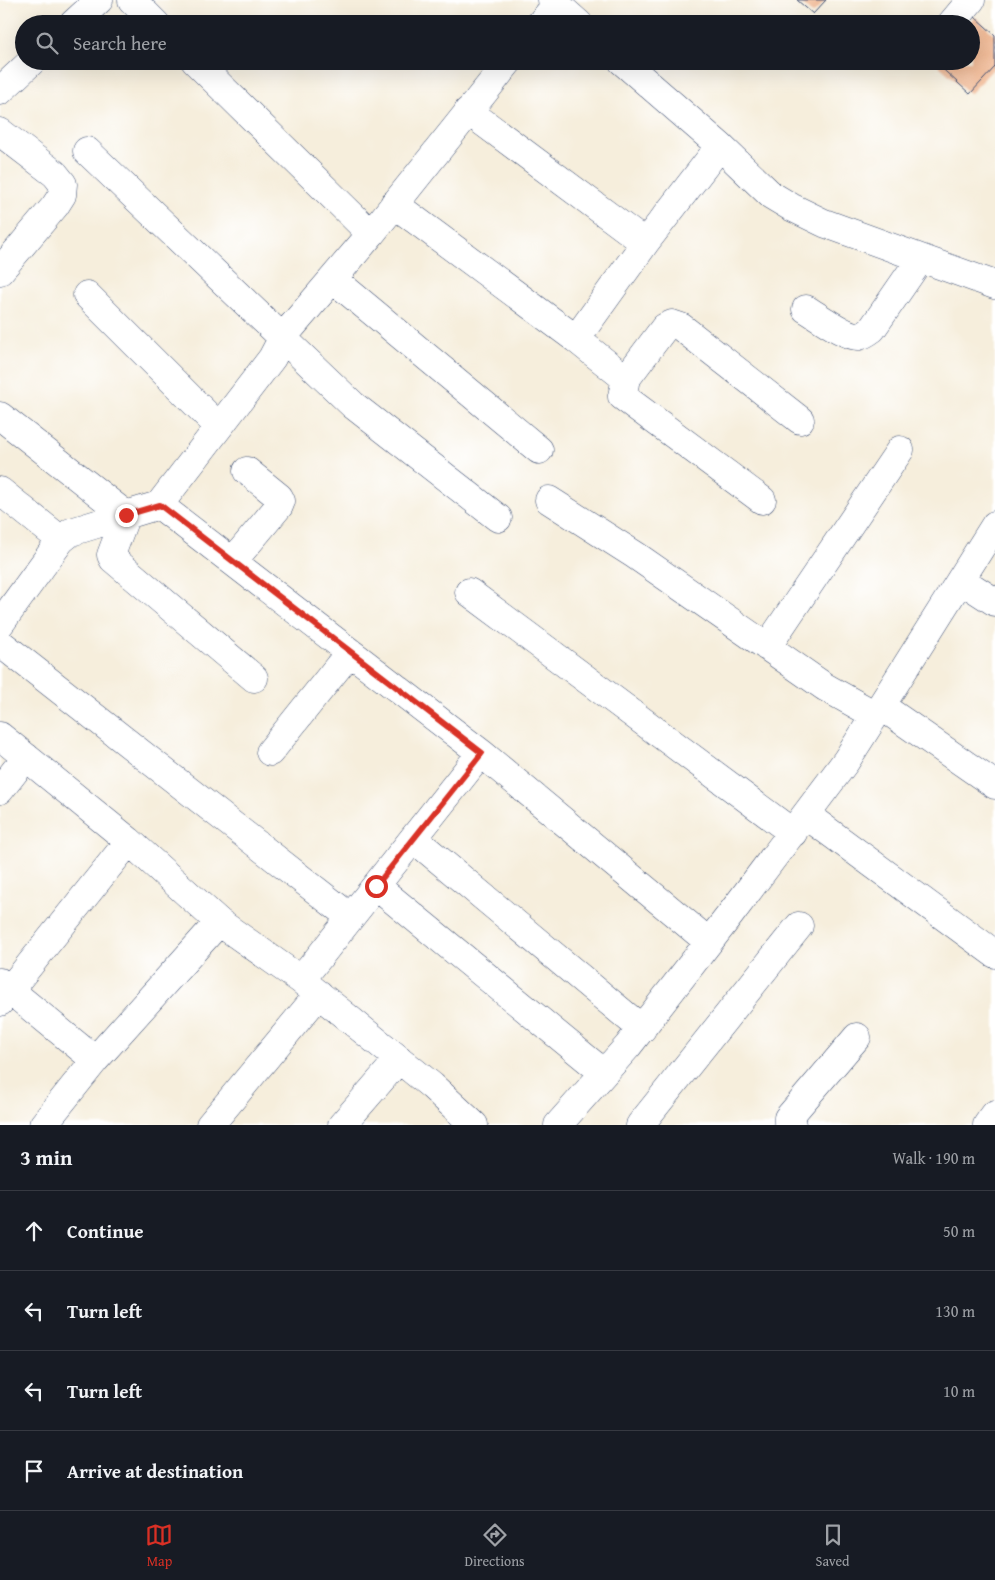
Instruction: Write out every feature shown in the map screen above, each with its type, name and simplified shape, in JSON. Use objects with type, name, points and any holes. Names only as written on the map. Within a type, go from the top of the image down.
[{"type":"street","points":[[82,15],[98,0]]},
{"type":"street","points":[[132,0],[147,15]]},
{"type":"street","points":[[958,15],[971,0]]},
{"type":"street","points":[[550,9],[562,15]]},
{"type":"street","points":[[1,87],[21,70]]},
{"type":"street","points":[[204,70],[371,234]]},
{"type":"street","points":[[2,617],[61,540],[71,532],[160,505],[272,358],[284,337],[371,234],[502,70]]},
{"type":"street","points":[[632,70],[720,146],[771,195],[791,207],[824,223],[995,285]]},
{"type":"street","points":[[468,111],[645,243]]},
{"type":"street","points":[[0,132],[55,174],[64,184],[62,195],[55,206],[0,271]]},
{"type":"street","points":[[576,339],[645,243],[720,146]]},
{"type":"street","points":[[87,151],[360,410],[498,518]]},
{"type":"street","points":[[394,204],[576,339],[626,379]]},
{"type":"street","points":[[806,309],[848,333],[856,336],[864,335],[872,329],[921,258]]},
{"type":"street","points":[[333,279],[539,450]]},
{"type":"street","points":[[88,294],[219,427]]},
{"type":"street","points":[[762,500],[622,396],[626,379],[665,327],[672,324],[681,327],[800,420]]},
{"type":"street","points":[[0,416],[126,515]]},
{"type":"street","points":[[767,647],[900,450]]},
{"type":"street","points":[[232,561],[279,506],[281,501],[247,471]]},
{"type":"street","points":[[0,491],[61,540]]},
{"type":"street","points":[[549,500],[635,555],[825,687],[878,710],[995,785]]},
{"type":"street","points":[[160,505],[482,753],[709,942]]},
{"type":"street","points":[[126,515],[112,550],[111,555],[114,559],[254,678]]},
{"type":"street","points":[[558,1125],[642,1028],[800,824],[846,761],[995,525]]},
{"type":"street","points":[[961,580],[995,602]]},
{"type":"street","points":[[469,592],[800,824],[995,954]]},
{"type":"street","points":[[0,643],[350,917]]},
{"type":"street","points":[[270,752],[350,652]]},
{"type":"street","points":[[0,736],[129,841],[219,922],[310,987],[432,1086],[468,1123]]},
{"type":"street","points":[[210,1125],[310,987],[350,917],[482,753]]},
{"type":"street","points":[[0,790],[26,757]]},
{"type":"street","points":[[414,839],[642,1028]]},
{"type":"street","points":[[95,1060],[3,991],[129,841]]},
{"type":"street","points":[[376,886],[604,1073]]},
{"type":"street","points":[[43,1125],[95,1060],[219,922]]},
{"type":"street","points":[[640,1125],[799,926]]},
{"type":"street","points":[[792,1125],[788,1122],[788,1118],[858,1037]]},
{"type":"street","points":[[342,1125],[399,1059]]},
{"type":"street","points":[[987,1125],[995,1114]]},
{"type":"building","points":[[797,0],[826,0],[813,14]]},
{"type":"building","points":[[980,22],[995,35],[995,67],[970,94],[944,70],[980,70]]},
{"type":"route","points":[[126,515],[160,505],[482,753],[376,886]]}]
